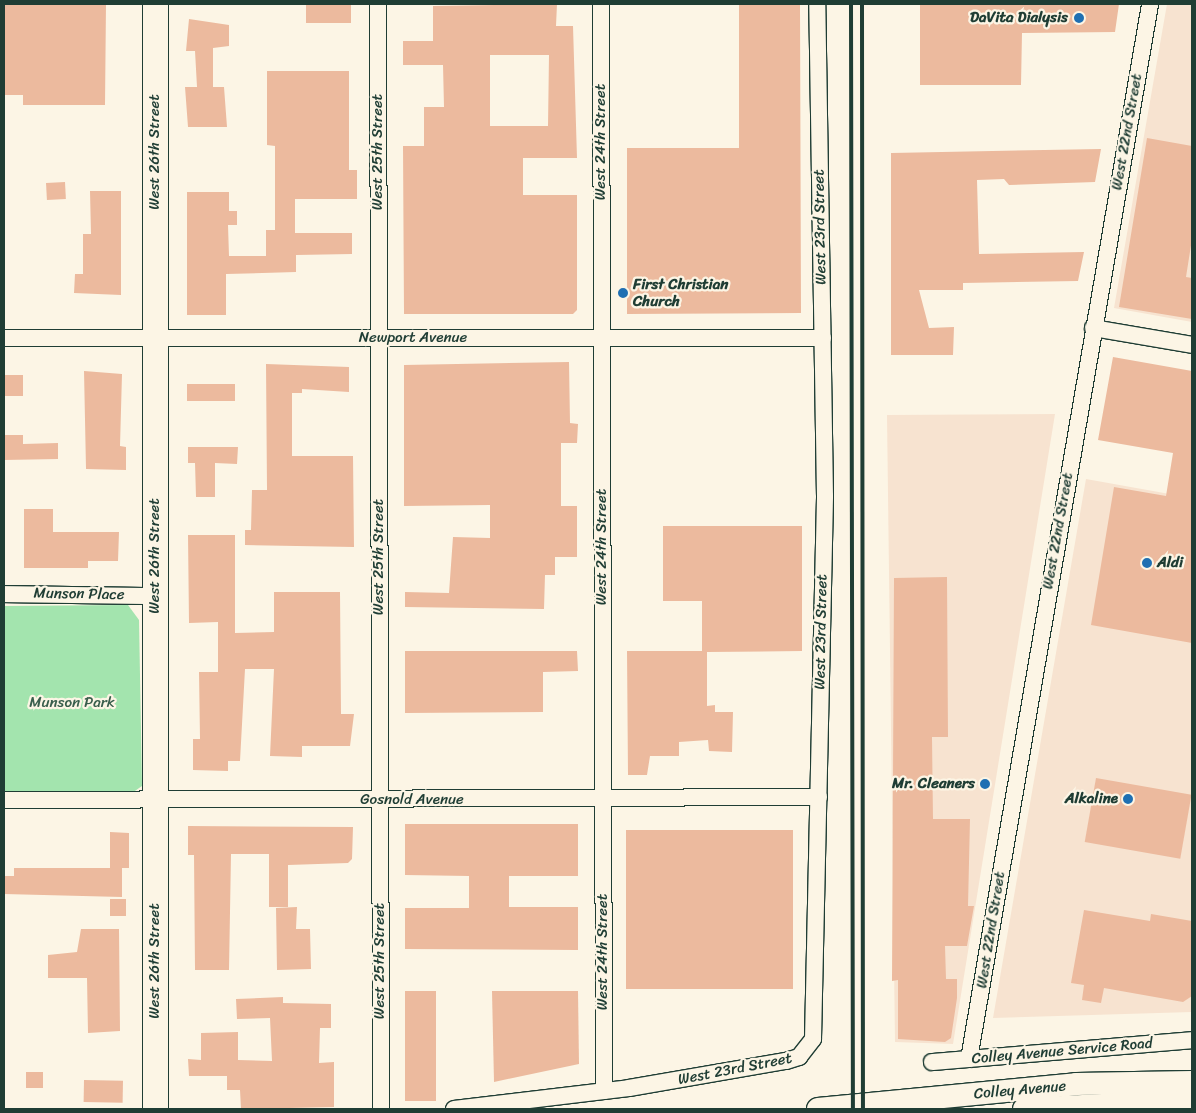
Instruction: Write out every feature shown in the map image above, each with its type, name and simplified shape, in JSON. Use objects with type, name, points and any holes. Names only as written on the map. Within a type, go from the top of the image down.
[{"type":"main road","name":"West 26th Street","points":[[154,4],[155,1109]]},
{"type":"main road","name":"Colley Avenue","points":[[818,1109],[1076,1084],[1192,1082]]},
{"type":"main road","name":"Colley Avenue","points":[[1024,1109],[1181,1101],[1192,1096]]},
{"type":"street","name":"West 25th Street","points":[[378,4],[381,1109]]},
{"type":"street","name":"West 24th Street","points":[[601,4],[604,1091]]},
{"type":"street","name":"West 23rd Street","points":[[604,1091],[786,1061],[808,1049],[816,1003],[823,338],[817,4]]},
{"type":"street","name":"West 22nd Street","points":[[969,1059],[1150,4]]},
{"type":"street","points":[[1093,328],[1192,345]]},
{"type":"street","name":"Newport Avenue","points":[[4,338],[823,338]]},
{"type":"street","name":"Munson Place","points":[[4,594],[155,596]]},
{"type":"street","name":"Gosnold Avenue","points":[[4,800],[602,800],[819,797]]},
{"type":"street","name":"Colley Avenue Service Road","points":[[932,1062],[1192,1040]]},
{"type":"street","points":[[454,1109],[604,1091]]},
{"type":"shaded area","points":[[1167,4],[1192,4],[1192,322],[1114,308]]},
{"type":"shaded area","points":[[1055,414],[953,1044],[895,1042],[887,415]]},
{"type":"shaded area","points":[[1086,479],[1192,498],[1192,1012],[993,1018]]},
{"type":"green space","name":"Munson Park","points":[[128,605],[139,620],[142,786],[132,793],[4,793],[4,606]]},
{"type":"building","points":[[4,4],[106,4],[105,105],[23,105],[23,95],[4,95]]},
{"type":"building","points":[[306,4],[351,4],[351,23],[306,23]]},
{"type":"building","points":[[557,4],[556,26],[573,26],[577,158],[523,158],[523,195],[577,195],[577,310],[573,314],[404,314],[403,146],[424,146],[424,107],[444,107],[443,65],[403,65],[403,41],[433,41],[433,6]],"holes":[[[490,55],[549,55],[548,126],[490,126]]]},
{"type":"building","points":[[739,4],[800,4],[801,313],[627,314],[627,148],[739,148]]},
{"type":"building","points":[[920,4],[1119,4],[1115,32],[1022,33],[1021,85],[920,85]]},
{"type":"building","points":[[189,19],[229,25],[229,46],[213,48],[213,87],[224,87],[227,127],[188,127],[185,87],[197,87],[195,51],[186,51]]},
{"type":"building","points":[[267,71],[349,71],[349,170],[357,170],[357,199],[295,199],[295,233],[352,233],[352,254],[296,255],[296,272],[226,274],[226,315],[187,315],[187,192],[229,192],[229,211],[237,211],[237,225],[228,225],[229,256],[266,256],[266,230],[275,230],[275,146],[267,145]]},
{"type":"building","points":[[1147,138],[1192,146],[1192,239],[1186,277],[1192,278],[1192,319],[1119,307]]},
{"type":"building","points":[[1101,149],[1095,182],[1009,185],[1004,179],[977,180],[979,254],[1084,252],[1078,281],[963,283],[963,290],[919,290],[929,328],[954,327],[953,355],[891,355],[891,153]]},
{"type":"building","points":[[65,182],[66,199],[47,200],[46,183]]},
{"type":"building","points":[[90,191],[121,191],[121,295],[74,293],[75,274],[83,274],[83,234],[91,234]]},
{"type":"building","name":"Aldi","points":[[1113,357],[1192,371],[1192,643],[1091,625],[1114,487],[1166,496],[1173,453],[1098,440]]},
{"type":"building","points":[[569,362],[570,423],[578,424],[577,443],[561,443],[561,506],[577,506],[577,557],[555,557],[555,575],[545,575],[544,609],[405,607],[405,592],[449,593],[453,537],[490,538],[490,505],[404,506],[404,365]]},
{"type":"building","points":[[266,364],[349,367],[349,392],[302,389],[302,393],[292,393],[292,456],[353,456],[354,547],[245,545],[245,530],[251,530],[252,490],[267,490]]},
{"type":"building","points":[[84,371],[122,374],[120,446],[126,447],[126,470],[86,469]]},
{"type":"building","points":[[4,375],[23,375],[23,396],[4,396]]},
{"type":"building","points":[[187,384],[235,384],[235,401],[187,401]]},
{"type":"building","points":[[4,435],[23,435],[23,444],[58,443],[58,459],[4,460]]},
{"type":"building","points":[[188,447],[238,447],[237,464],[215,463],[215,497],[196,497],[195,463],[188,463]]},
{"type":"building","points":[[24,509],[53,509],[53,532],[119,532],[118,561],[88,561],[88,568],[24,568]]},
{"type":"building","points":[[663,526],[802,526],[802,651],[707,652],[707,706],[715,705],[715,712],[733,712],[732,752],[709,751],[708,740],[679,742],[679,756],[650,756],[647,775],[628,775],[627,651],[702,651],[702,601],[663,601]]},
{"type":"building","points":[[188,535],[235,535],[235,633],[274,632],[274,592],[340,592],[341,714],[354,714],[350,746],[302,746],[302,757],[270,756],[274,669],[245,669],[240,761],[228,761],[228,771],[193,770],[193,739],[200,739],[199,672],[218,672],[218,622],[189,623]]},
{"type":"building","points":[[947,577],[948,737],[932,737],[933,819],[970,819],[968,906],[974,906],[967,946],[945,946],[946,979],[957,979],[957,998],[951,1038],[945,1042],[898,1039],[898,980],[892,981],[894,578]]},
{"type":"building","points":[[405,651],[577,651],[578,671],[543,672],[543,712],[405,713]]},
{"type":"building","points":[[1096,778],[1192,795],[1180,859],[1085,842]]},
{"type":"building","points":[[405,824],[578,824],[578,876],[509,876],[509,907],[578,907],[578,950],[405,949],[405,908],[469,908],[469,876],[405,875]]},
{"type":"building","points":[[188,826],[353,827],[352,859],[348,863],[288,865],[288,907],[269,907],[269,854],[231,854],[229,970],[195,970],[194,855],[188,855]]},
{"type":"building","points":[[626,830],[793,830],[793,989],[626,989]]},
{"type":"building","points":[[110,832],[129,833],[129,868],[122,868],[122,897],[4,894],[4,876],[14,876],[14,868],[110,868]]},
{"type":"building","points":[[110,899],[126,899],[126,916],[110,916]]},
{"type":"building","points":[[297,907],[296,929],[310,929],[311,969],[277,970],[276,908]]},
{"type":"building","points":[[1084,910],[1150,921],[1151,914],[1192,921],[1192,996],[1183,1002],[1104,988],[1101,1003],[1082,1000],[1084,985],[1071,983]]},
{"type":"building","points":[[81,929],[119,929],[120,1031],[88,1033],[87,978],[48,978],[48,955],[77,952]]},
{"type":"building","points":[[405,991],[436,991],[436,1101],[405,1101]]},
{"type":"building","points":[[492,991],[578,991],[579,1064],[494,1082]]},
{"type":"building","points":[[283,997],[283,1003],[331,1004],[331,1028],[320,1028],[319,1063],[334,1062],[334,1107],[241,1109],[240,1090],[227,1090],[227,1076],[189,1076],[188,1059],[201,1060],[201,1033],[238,1032],[238,1060],[272,1061],[270,1018],[237,1019],[236,999]]},
{"type":"building","points":[[26,1072],[43,1072],[43,1088],[26,1088]]},
{"type":"building","points":[[84,1080],[123,1081],[123,1103],[84,1102]]},
{"type":"railway","points":[[851,4],[853,1109]]},
{"type":"railway","points":[[862,4],[863,1109]]},
{"type":"place","name":"DaVita Dialysis","points":[[1079,18]]},
{"type":"place","name":"First Christian Church","points":[[623,293]]},
{"type":"place","name":"Aldi","points":[[1147,563]]},
{"type":"place","name":"Mr. Cleaners","points":[[985,784]]},
{"type":"place","name":"Alkaline","points":[[1128,799]]}]
